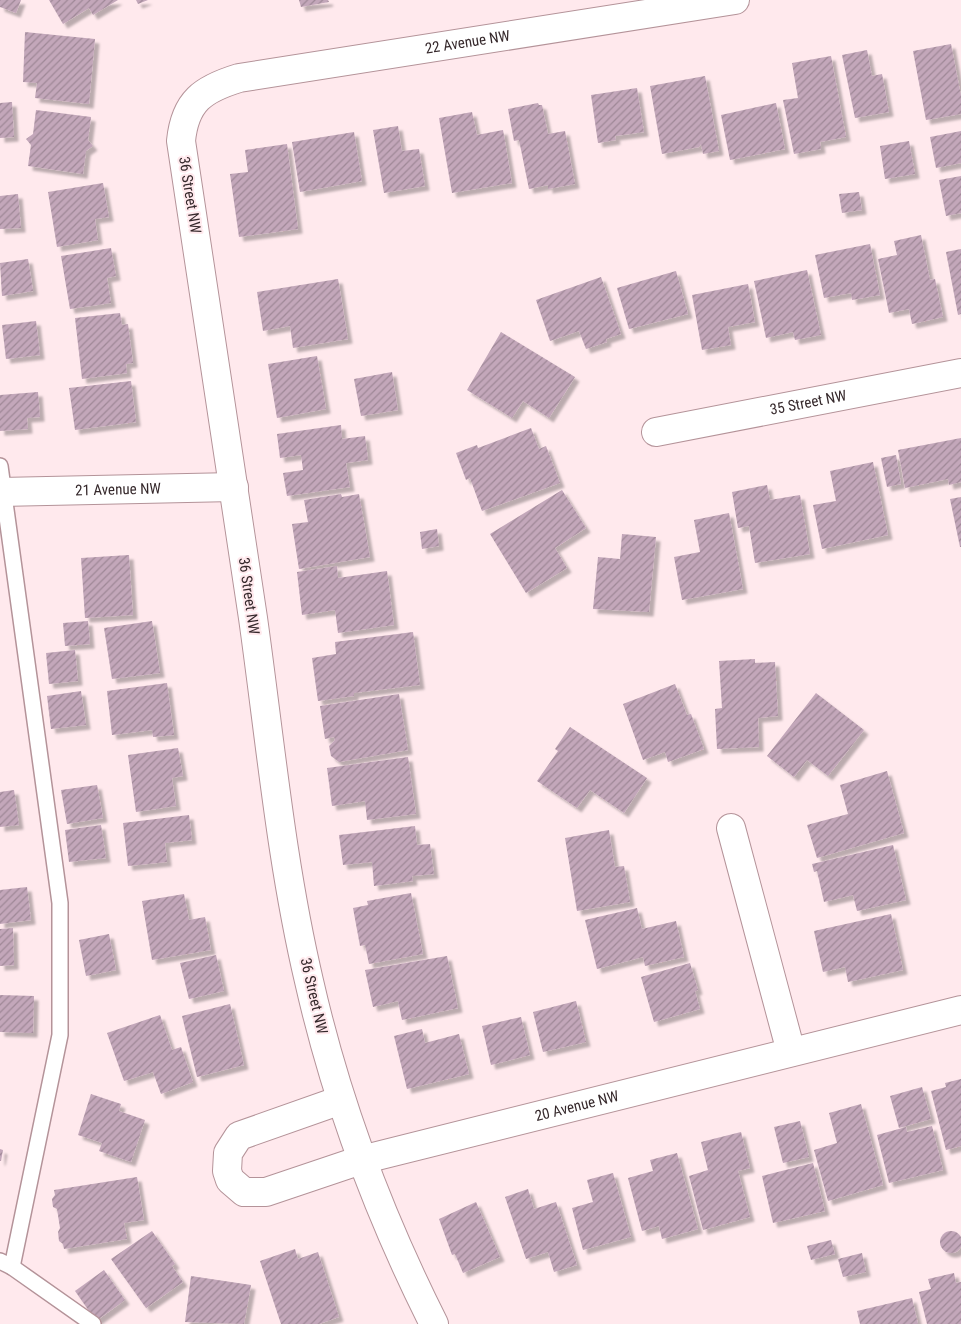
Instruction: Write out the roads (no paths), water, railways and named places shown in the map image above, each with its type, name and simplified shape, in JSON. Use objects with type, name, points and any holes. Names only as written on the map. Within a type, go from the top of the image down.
[{"type":"street","name":"22 Avenue NW","points":[[202,94],[239,78],[735,0]]},
{"type":"street","name":"36 Street NW","points":[[202,94],[189,110],[183,124],[182,141],[291,886],[308,979],[341,1100],[361,1160],[413,1282],[434,1324]]},
{"type":"street","name":"35 Street NW","points":[[656,432],[961,373]]},
{"type":"street","name":"21 Avenue NW","points":[[1,483],[234,487]]},
{"type":"street","points":[[731,828],[791,1052]]},
{"type":"street","name":"20 Avenue NW","points":[[361,1160],[961,1010]]},
{"type":"street","points":[[341,1100],[239,1136],[228,1153],[227,1171],[230,1180],[244,1192],[266,1192],[361,1160]]},
{"type":"lane","points":[[1,483],[60,903],[60,1035],[6,1264],[93,1324]]}]
